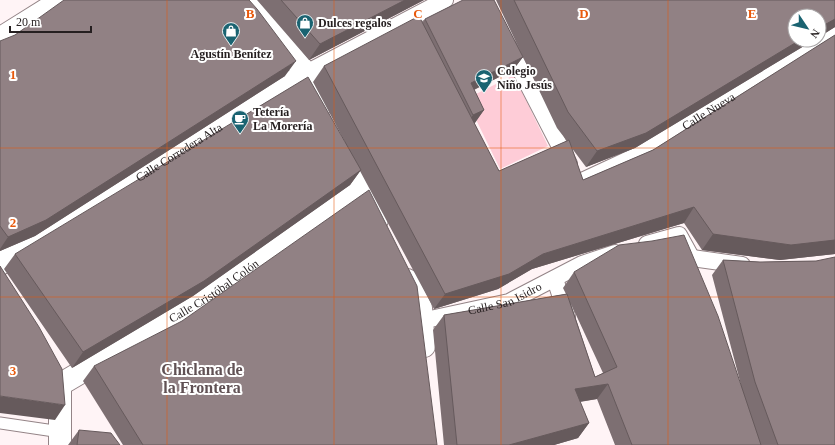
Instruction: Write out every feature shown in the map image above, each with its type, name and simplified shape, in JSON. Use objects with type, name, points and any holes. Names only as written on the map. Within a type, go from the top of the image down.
[{"type":"street","points":[[0,26],[41,0]]},
{"type":"street","points":[[0,35],[56,0]]},
{"type":"street","points":[[245,0],[306,73],[360,188],[385,237]]},
{"type":"street","name":"Calle Corredera Alta","points":[[1,274],[306,73],[445,0]]},
{"type":"street","name":"Calle Nueva","points":[[502,35],[578,182],[638,155],[835,33]]},
{"type":"street","name":"Calle Cristóbal Colón","points":[[61,384],[210,296],[360,188]]},
{"type":"street","name":"Calle San Isidro","points":[[421,321],[509,302],[582,264],[679,235],[694,265],[759,268]]},
{"type":"street","points":[[399,265],[421,308],[426,367]]},
{"type":"street","points":[[555,279],[573,331]]},
{"type":"street","points":[[50,364],[61,384],[60,438]]},
{"type":"lane","points":[[0,423],[60,438]]},
{"type":"shaded area","points":[[514,75],[548,146],[500,169],[466,99]]},
{"type":"building","points":[[64,0],[249,0],[296,61],[46,220],[8,237],[0,226],[0,41],[15,35]]},
{"type":"building","points":[[281,0],[405,0],[320,44]]},
{"type":"building","points":[[463,0],[494,0],[523,57],[471,83],[484,110],[473,115],[425,19]]},
{"type":"building","points":[[514,0],[835,0],[835,19],[827,24],[827,8],[787,8],[787,48],[646,133],[597,151],[568,112]]},
{"type":"building","points":[[419,16],[499,171],[569,140],[583,180],[653,150],[814,48],[827,48],[827,40],[835,35],[835,240],[791,245],[713,234],[694,207],[543,254],[509,274],[445,294],[324,66]]},
{"type":"building","points":[[308,77],[361,170],[204,281],[83,352],[15,254]]},
{"type":"building","points":[[369,190],[417,286],[437,445],[143,445],[94,366],[182,321]]},
{"type":"building","points":[[684,235],[718,316],[761,445],[632,445],[608,384],[575,389],[589,423],[509,445],[457,445],[444,315],[567,294],[595,377],[617,367],[574,272],[619,245]]},
{"type":"building","points":[[835,257],[835,445],[778,445],[755,382],[723,260],[760,262],[816,261]]},
{"type":"building","points":[[0,266],[39,327],[62,369],[65,405],[0,396]]},
{"type":"building","points":[[79,430],[111,433],[120,445],[77,445]]},
{"type":"place","name":"Dulces regalos","points":[[305,38]]},
{"type":"place","name":"Agustín Benítez","points":[[231,46]]},
{"type":"place","name":"Colegio Niño Jesús","points":[[484,93]]},
{"type":"place","name":"Tetería La Morería","points":[[240,134]]},
{"type":"district","name":"Chiclana de la Frontera","points":[[202,378]]}]
